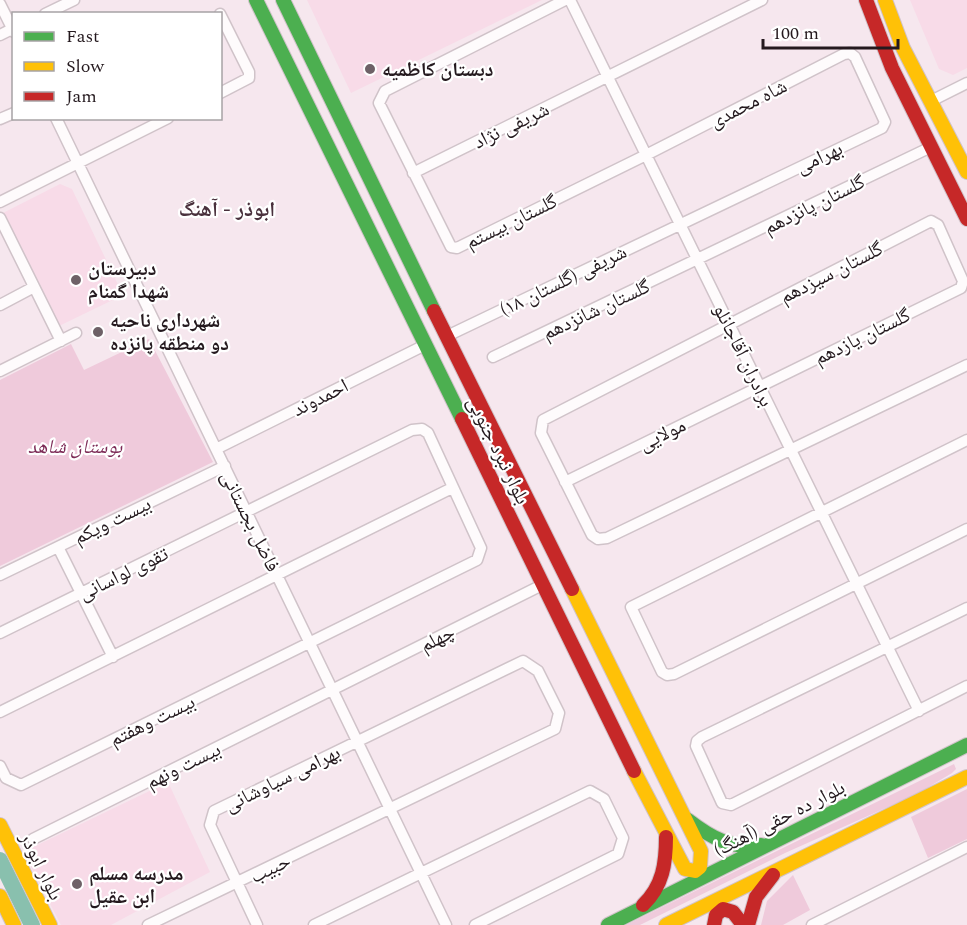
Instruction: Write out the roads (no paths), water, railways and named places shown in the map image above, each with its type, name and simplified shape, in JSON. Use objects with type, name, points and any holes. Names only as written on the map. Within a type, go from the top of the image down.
[{"type":"main road","name":"بلوار نبرد جنوبی","points":[[256,0],[666,836],[664,871],[657,888],[649,899],[630,914]]},
{"type":"main road","name":"بلوار نبرد جنوبی","points":[[283,0],[686,818],[703,832],[735,846],[753,847],[772,843]]},
{"type":"main road","points":[[866,0],[892,68],[967,219]]},
{"type":"main road","points":[[885,0],[903,48],[967,172]]},
{"type":"main road","points":[[913,111],[931,101]]},
{"type":"main road","name":"بلوار ده حقی (آهنگ)","points":[[608,925],[967,745]]},
{"type":"main road","points":[[926,796],[965,768],[966,763],[960,756],[939,759]]},
{"type":"main road","points":[[668,925],[967,777]]},
{"type":"main road","points":[[666,836],[685,869],[695,871],[700,867],[701,851],[686,818]]},
{"type":"main road","name":"بلوار ابوذر","points":[[0,825],[50,925]]},
{"type":"main road","points":[[748,925],[750,908],[759,890],[771,876],[794,861]]},
{"type":"main road","points":[[0,896],[14,925]]},
{"type":"main road","points":[[714,925],[716,915],[723,909],[733,912],[743,925]]},
{"type":"main road","points":[[668,925],[686,923],[695,925]]},
{"type":"street","points":[[49,12],[74,0]]},
{"type":"street","points":[[413,173],[379,102],[385,91],[565,0]]},
{"type":"street","name":"برادران آقاجانلو","points":[[570,0],[919,711]]},
{"type":"street","name":"شریفی نژاد","points":[[413,173],[762,0]]},
{"type":"street","points":[[0,4],[12,28]]},
{"type":"street","points":[[222,22],[249,72],[249,78],[222,92]]},
{"type":"street","name":"شاه محمدی","points":[[646,155],[850,53]]},
{"type":"street","name":"بهرامی","points":[[680,224],[882,128],[884,117],[855,57],[850,53]]},
{"type":"street","points":[[931,101],[967,83]]},
{"type":"street","name":"فاضل بجستانی","points":[[57,120],[446,925]]},
{"type":"street","points":[[0,202],[164,120]]},
{"type":"street","name":"گلستان پانزدهم","points":[[698,261],[931,147]]},
{"type":"street","name":"گلستان بیستم","points":[[413,173],[447,243],[457,248],[646,155]]},
{"type":"street","points":[[0,218],[61,341]]},
{"type":"street","name":"گلستان سیزدهم","points":[[565,482],[540,426],[543,420],[931,221],[934,222]]},
{"type":"street","name":"گلستان یازدهم","points":[[759,386],[963,285],[934,222]]},
{"type":"street","name":"شریفی (گلستان ۱۸)","points":[[447,336],[680,224]]},
{"type":"street","name":"گلستان شانزدهم","points":[[493,357],[698,261]]},
{"type":"street","points":[[0,305],[34,287]]},
{"type":"street","points":[[0,371],[76,333]]},
{"type":"street","name":"احمدوند","points":[[216,449],[425,345]]},
{"type":"street","points":[[565,482],[592,535],[598,539],[607,538],[967,365]]},
{"type":"street","name":"مولایی","points":[[565,482],[759,386]]},
{"type":"street","name":"تقوی لواسانی","points":[[0,633],[412,430],[422,429],[428,433],[452,488]]},
{"type":"street","points":[[967,440],[631,607],[662,672],[667,675],[967,530]]},
{"type":"street","name":"بیست ویکم","points":[[0,575],[225,466]]},
{"type":"street","points":[[0,712],[452,488],[481,548],[481,554],[477,560],[309,642]]},
{"type":"street","points":[[58,547],[113,657]]},
{"type":"street","name":"چهلم","points":[[333,691],[542,585]]},
{"type":"street","points":[[967,608],[696,741],[696,746],[722,803],[726,806],[967,686]]},
{"type":"street","name":"بیست وهفتم","points":[[0,766],[6,778],[21,785],[309,642]]},
{"type":"street","name":"حبیب","points":[[148,925],[555,729],[560,713],[538,671],[523,661]]},
{"type":"street","name":"بهرامی سیاوشانی","points":[[257,925],[210,825],[214,811],[523,661]]},
{"type":"street","name":"بیست ونهم","points":[[33,839],[333,691]]},
{"type":"street","points":[[314,925],[590,791],[604,799],[623,838],[618,855],[475,925]]},
{"type":"street","points":[[812,925],[967,848]]},
{"type":"waterway","points":[[0,860],[32,925]]},
{"type":"place","name":"دبستان کاظمیه","points":[[370,69]]},
{"type":"place","name":"دبیرستان شهدا گمنام","points":[[76,280]]},
{"type":"place","name":"شهرداری ناحیه دو منطقه پانزده","points":[[98,332]]},
{"type":"place","name":"مدرسه مسلم ابن عقیل","points":[[77,884]]},
{"type":"district","name":"ابوذر - آهنگ","points":[[227,209]]},
{"type":"park label","name":"بوستان شاهد","points":[[75,446]]}]
